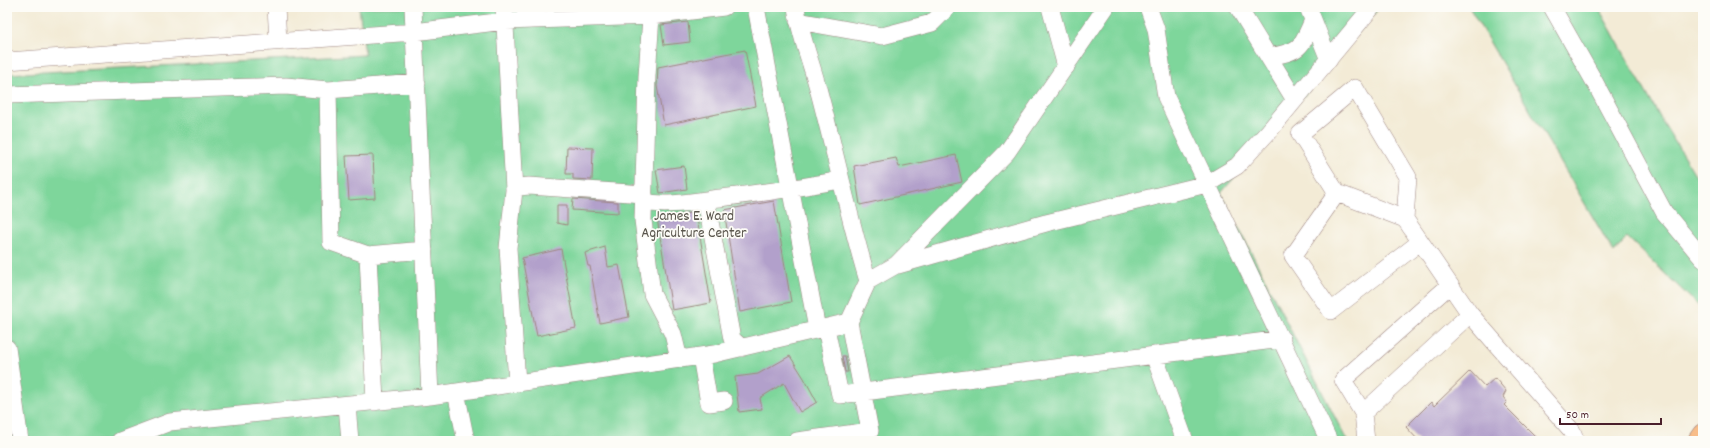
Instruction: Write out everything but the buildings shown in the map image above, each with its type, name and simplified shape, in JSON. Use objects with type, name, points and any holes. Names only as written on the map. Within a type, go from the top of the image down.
[{"type":"main road","points":[[1698,441],[1703,434]]},
{"type":"lane","points":[[276,7],[278,41]]},
{"type":"lane","points":[[413,7],[430,396]]},
{"type":"lane","points":[[7,61],[414,32],[504,14],[652,12],[724,7]]},
{"type":"lane","points":[[756,7],[791,190],[822,328],[840,395],[1282,339]]},
{"type":"lane","points":[[797,14],[882,36],[932,23],[948,7]]},
{"type":"lane","points":[[1050,7],[1066,67]]},
{"type":"lane","points":[[896,265],[1007,152],[1106,7]]},
{"type":"lane","points":[[1148,7],[1156,29],[1166,97],[1282,339],[1329,441]]},
{"type":"lane","points":[[1238,7],[1295,100]]},
{"type":"lane","points":[[797,441],[870,436],[864,392],[849,322],[868,281],[896,265],[1046,223],[1207,184],[1237,166],[1329,60],[1372,7]]},
{"type":"lane","points":[[1552,7],[1594,81],[1664,212],[1703,259]]},
{"type":"lane","points":[[652,12],[647,76],[643,220],[652,294],[673,334],[679,359]]},
{"type":"lane","points":[[504,14],[514,190],[508,248],[517,383]]},
{"type":"lane","points":[[797,14],[819,91],[853,231],[868,281]]},
{"type":"lane","points":[[1269,57],[1290,53],[1304,43],[1311,14]]},
{"type":"lane","points":[[1311,14],[1329,60]]},
{"type":"lane","points":[[7,95],[286,86],[328,90],[417,83]]},
{"type":"lane","points":[[1405,219],[1408,177],[1355,88],[1300,134],[1337,193],[1405,219],[1470,314],[1572,431],[1576,441]]},
{"type":"lane","points":[[328,90],[331,242],[368,255],[424,250]]},
{"type":"lane","points":[[514,190],[519,187],[529,186],[644,198],[653,204],[706,200],[791,190],[840,180]]},
{"type":"lane","points":[[1337,193],[1293,256],[1331,311],[1420,242]]},
{"type":"lane","points":[[706,200],[732,339],[742,348]]},
{"type":"lane","points":[[368,255],[375,402]]},
{"type":"lane","points":[[1366,441],[1363,413],[1343,380],[1450,285]]},
{"type":"lane","points":[[1363,413],[1470,314]]},
{"type":"lane","points":[[120,441],[170,422],[430,396],[701,356],[742,348],[849,322]]},
{"type":"lane","points":[[7,348],[20,441]]},
{"type":"lane","points":[[1154,355],[1185,441]]},
{"type":"lane","points":[[701,356],[709,403],[724,401]]},
{"type":"lane","points":[[456,392],[466,441]]},
{"type":"lane","points":[[347,405],[350,441]]},
{"type":"green space","name":"James E. Ward Agriculture Center","points":[[359,7],[1380,7],[1221,193],[1347,441],[7,441],[7,74],[365,55]]},
{"type":"green space","points":[[1469,7],[1598,7],[1662,121],[1703,187],[1703,310],[1627,237],[1614,253]]}]
